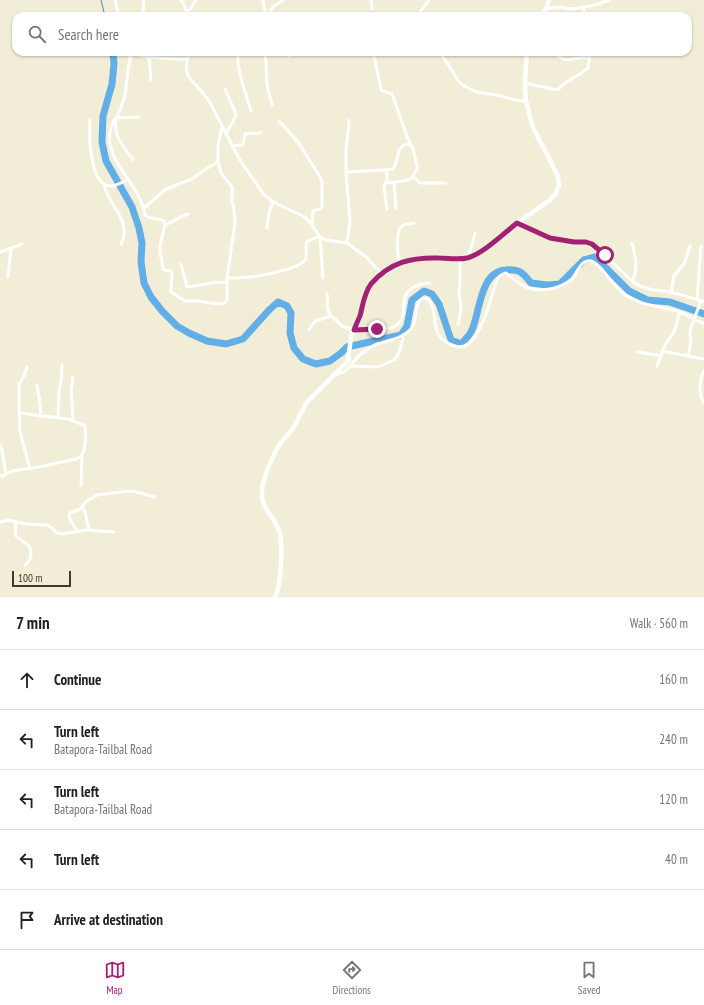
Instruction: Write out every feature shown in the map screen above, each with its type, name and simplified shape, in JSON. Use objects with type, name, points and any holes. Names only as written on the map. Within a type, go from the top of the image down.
[{"type":"main road","points":[[544,12],[549,0]]},
{"type":"main road","points":[[275,597],[278,589],[281,537],[279,530],[264,506],[262,490],[264,478],[278,446],[292,429],[308,401],[348,361],[351,337],[371,285],[382,274],[399,264],[411,260],[422,258],[468,258],[489,246],[517,223],[550,200],[556,193],[559,185],[558,177],[533,128],[526,101],[525,83],[527,56]]},
{"type":"street","points":[[115,0],[118,12]]},
{"type":"street","points":[[143,11],[144,0]]},
{"type":"street","points":[[181,0],[186,12]]},
{"type":"street","points":[[188,12],[196,0]]},
{"type":"street","points":[[264,0],[267,12]]},
{"type":"street","points":[[270,12],[283,0]]},
{"type":"street","points":[[371,0],[372,9]]},
{"type":"street","points":[[420,12],[430,0]]},
{"type":"street","points":[[546,9],[559,7],[571,9],[609,0]]},
{"type":"street","points":[[583,7],[585,12]]},
{"type":"street","points":[[132,56],[129,64],[125,96],[112,125],[110,143],[112,152],[139,196],[145,215],[148,218],[163,220],[165,225],[160,245],[160,253],[164,270],[171,271],[172,273],[172,292],[185,301],[219,304],[225,303],[227,300],[227,278],[235,223],[232,187],[221,173],[218,162],[218,151],[222,127]]},
{"type":"street","points":[[144,56],[167,59],[187,59]]},
{"type":"street","points":[[188,56],[186,68],[188,76],[208,99],[240,160],[259,189],[264,195],[273,201],[304,216],[309,220],[320,237],[322,278]]},
{"type":"street","points":[[238,56],[241,76],[251,111]]},
{"type":"street","points":[[265,56],[267,85],[272,105]]},
{"type":"street","points":[[374,56],[381,89],[392,94],[409,144],[413,149],[417,166],[417,170],[413,176],[407,180],[387,182]]},
{"type":"street","points":[[442,56],[459,82],[469,89],[515,100],[526,101]]},
{"type":"street","points":[[525,83],[551,90],[557,90],[588,68],[589,58],[566,60],[558,56]]},
{"type":"street","points":[[149,57],[151,80]]},
{"type":"street","points":[[225,89],[236,114],[226,133]]},
{"type":"street","points":[[116,118],[139,117]]},
{"type":"street","points":[[116,118],[115,126],[118,137],[133,160]]},
{"type":"street","points":[[90,120],[89,136],[92,160],[101,182],[110,186],[115,186],[128,179]]},
{"type":"street","points":[[347,243],[350,221],[346,172],[346,148],[349,120]]},
{"type":"street","points":[[279,121],[305,151],[321,178],[322,207],[313,211],[312,225]]},
{"type":"street","points":[[233,146],[243,144],[245,134],[261,133]]},
{"type":"street","points":[[346,172],[387,170],[394,168],[401,147],[409,144]]},
{"type":"street","points":[[144,208],[166,189],[192,180],[204,170],[218,162]]},
{"type":"street","points":[[387,170],[387,182],[384,185],[387,210]]},
{"type":"street","points":[[413,176],[423,183],[446,183]]},
{"type":"street","points":[[394,182],[396,208]]},
{"type":"street","points":[[104,184],[106,193],[122,220],[124,232],[121,244]]},
{"type":"street","points":[[267,228],[273,201]]},
{"type":"street","points":[[165,225],[188,214]]},
{"type":"street","points":[[399,264],[397,246],[399,229],[402,226],[414,223]]},
{"type":"street","points":[[517,223],[550,238],[592,244],[632,281],[642,288],[671,292],[701,301]]},
{"type":"street","points":[[468,258],[475,233]]},
{"type":"street","points":[[227,278],[244,278],[284,270],[298,265],[306,260],[305,246],[307,242],[320,237],[326,240],[347,243],[366,257],[382,274]]},
{"type":"street","points":[[632,242],[636,268],[632,281]]},
{"type":"street","points":[[0,252],[22,244]]},
{"type":"street","points":[[671,292],[674,276],[684,264],[690,246]]},
{"type":"street","points":[[688,356],[691,341],[690,330],[701,301],[701,246]]},
{"type":"street","points":[[8,277],[11,248]]},
{"type":"street","points":[[458,325],[461,309],[459,294],[460,259]]},
{"type":"street","points":[[333,376],[341,374],[351,366],[361,354],[375,345],[393,340],[403,335],[414,324],[419,302],[423,298],[426,298],[432,304],[437,330],[440,336],[455,346],[461,347],[470,342],[481,327],[498,277],[506,273],[527,287],[545,290],[552,289],[571,279],[581,265],[586,261],[595,263],[600,267],[616,287],[630,297],[649,306],[689,315],[704,324]]},
{"type":"street","points":[[181,264],[186,287],[218,282],[227,283]]},
{"type":"street","points":[[327,294],[328,310],[331,316],[336,318],[342,326],[354,330],[384,329],[396,326],[402,320],[404,301],[409,291],[418,285],[430,283]]},
{"type":"street","points":[[656,366],[667,341],[674,332],[680,312]]},
{"type":"street","points":[[309,330],[315,321],[331,316]]},
{"type":"street","points":[[351,366],[378,367],[396,359],[403,335]]},
{"type":"street","points":[[662,351],[704,359]]},
{"type":"street","points":[[638,352],[661,356]]},
{"type":"street","points":[[58,418],[62,365]]},
{"type":"street","points":[[27,366],[24,376],[19,384],[19,413],[20,432],[30,469]]},
{"type":"street","points":[[704,371],[700,396],[704,403]]},
{"type":"street","points":[[72,420],[73,409],[71,392],[73,377]]},
{"type":"street","points":[[37,385],[41,403],[40,416]]},
{"type":"street","points":[[19,413],[72,420],[86,427],[85,446],[82,454],[81,485]]},
{"type":"street","points":[[0,446],[6,474]]},
{"type":"street","points":[[0,476],[12,471],[30,469],[76,459],[82,454]]},
{"type":"street","points":[[77,531],[69,515],[70,513],[78,510],[87,500],[94,496],[132,491],[155,497]]},
{"type":"street","points":[[82,506],[89,530]]},
{"type":"street","points":[[0,522],[7,520],[26,524],[47,525],[60,533],[89,530],[114,532]]},
{"type":"street","points":[[16,522],[16,536],[28,545],[30,549],[30,560],[25,565]]},
{"type":"waterway","points":[[101,0],[104,12]]},
{"type":"waterway","points":[[113,56],[112,84],[103,116],[102,142],[106,161],[132,207],[139,228],[142,243],[141,262],[144,283],[151,297],[177,326],[207,341],[226,344],[243,339],[278,302],[287,306],[291,313],[290,333],[294,348],[303,359],[316,364],[330,361],[347,347],[401,335],[407,326],[412,300],[424,291],[432,294],[439,304],[451,340],[461,344],[469,336],[472,330],[486,285],[491,277],[497,272],[515,270],[523,274],[531,283],[547,285],[560,284],[584,260],[595,257],[629,291],[647,300],[670,302],[704,314]]},
{"type":"route","points":[[377,329],[354,330],[368,290],[386,270],[403,262],[422,258],[468,258],[489,246],[517,223],[550,238],[592,244],[605,255]]}]
